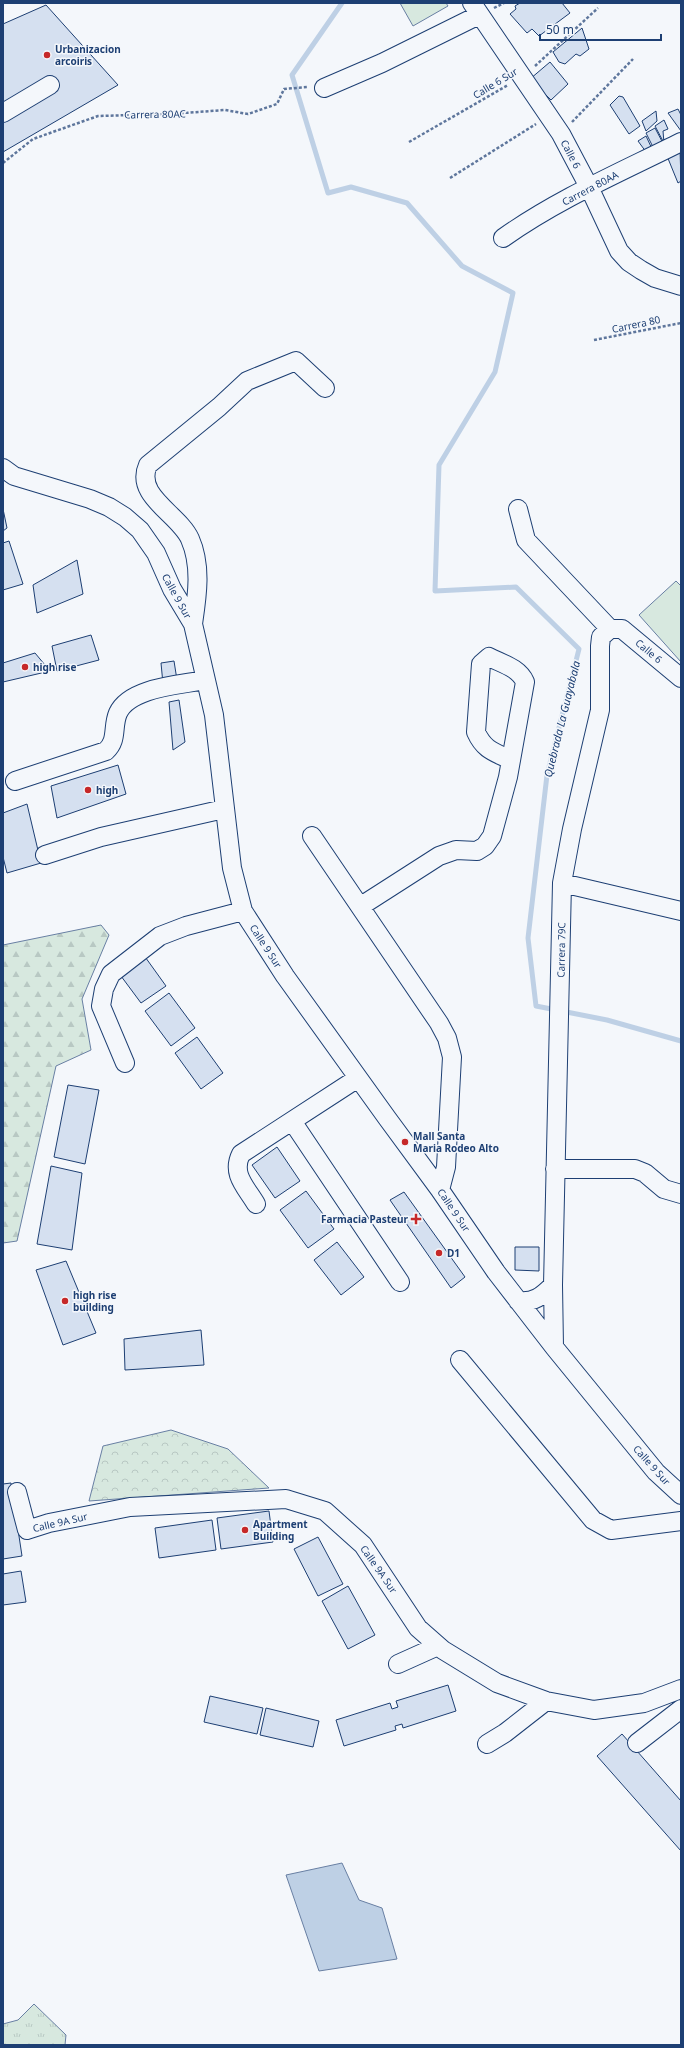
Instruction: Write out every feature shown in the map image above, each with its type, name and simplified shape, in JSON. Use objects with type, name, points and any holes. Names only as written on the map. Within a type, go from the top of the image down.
[{"type":"street","name":"Calle 6","points":[[476,9],[561,134],[589,187],[609,233],[619,251],[629,262],[655,278],[681,286]]},
{"type":"street","points":[[315,88],[382,63],[476,9]]},
{"type":"street","points":[[3,113],[50,85]]},
{"type":"street","name":"Carrera 80AA","points":[[502,238],[589,187],[681,142]]},
{"type":"street","points":[[193,624],[198,584],[195,555],[191,540],[183,526],[152,496],[146,486],[144,473],[148,465],[219,407],[246,381],[296,361],[325,388]]},
{"type":"street","name":"Calle 9 Sur","points":[[3,468],[14,476],[90,499],[109,507],[125,517],[140,530],[156,553],[172,588],[193,624],[214,715],[232,868],[243,911],[281,970],[440,1190],[518,1301],[554,1348],[656,1472],[681,1495]]},
{"type":"street","name":"Calle 6","points":[[518,509],[526,540],[613,629],[622,629],[681,678]]},
{"type":"street","name":"Carrera 79C","points":[[554,1348],[553,1285],[562,883],[572,829],[600,710],[600,642],[604,633],[613,629]]},
{"type":"street","points":[[362,906],[439,856],[456,850],[477,851],[485,846],[492,836],[511,760],[525,682],[523,676],[516,670],[489,658],[481,664],[476,732],[480,740],[487,748],[511,760]]},
{"type":"street","points":[[15,781],[106,751],[112,745],[118,714],[128,700],[149,690],[206,680]]},
{"type":"street","points":[[45,855],[101,837],[224,809]]},
{"type":"street","points":[[312,836],[362,906],[440,1023],[447,1038],[452,1057],[446,1167],[440,1190]]},
{"type":"street","points":[[562,883],[681,911]]},
{"type":"street","points":[[125,1063],[101,1006],[104,989],[111,974],[160,936],[186,926],[243,911]]},
{"type":"street","points":[[256,1204],[236,1171],[237,1162],[241,1154],[358,1078]]},
{"type":"street","points":[[292,1121],[400,1282]]},
{"type":"street","points":[[555,1169],[635,1169],[644,1173],[664,1189],[681,1194]]},
{"type":"street","points":[[518,1301],[534,1300],[553,1285]]},
{"type":"street","points":[[460,1360],[593,1520],[611,1530],[681,1521]]},
{"type":"street","name":"Calle 9A Sur","points":[[16,1492],[27,1530],[49,1523],[130,1507],[286,1499],[325,1511],[363,1545],[418,1628],[438,1646],[497,1683],[546,1701],[594,1710],[644,1702],[681,1689]]},
{"type":"street","points":[[398,1664],[438,1646]]},
{"type":"street","points":[[487,1744],[505,1733],[546,1701]]},
{"type":"street","points":[[637,1743],[681,1709]]},
{"type":"path","name":"Calle 6 Sur","points":[[409,142],[522,78],[598,8]]},
{"type":"path","points":[[561,134],[633,59]]},
{"type":"path","name":"Carrera 80AC","points":[[3,163],[33,139],[98,116],[170,114],[225,110],[248,114],[277,104],[284,89],[315,88]]},
{"type":"path","points":[[450,178],[549,116]]},
{"type":"path","name":"Carrera 80","points":[[594,340],[681,323]]},
{"type":"green space","points":[[400,3],[446,3],[448,6],[413,26]]},
{"type":"green space","points":[[676,581],[681,586],[681,662],[639,615]]},
{"type":"green space","points":[[101,925],[109,935],[82,999],[91,1050],[56,1066],[17,1241],[3,1243],[3,945]]},
{"type":"green space","points":[[171,1430],[228,1449],[269,1488],[89,1501],[103,1446]]},
{"type":"green space","points":[[34,2004],[66,2035],[65,2045],[3,2045],[3,2024],[18,2020]]},
{"type":"water","points":[[342,1863],[359,1900],[382,1908],[397,1959],[319,1971],[286,1875]]},
{"type":"building","points":[[520,3],[562,3],[570,13],[539,36],[532,29],[527,33],[510,14],[516,9],[515,6]]},
{"type":"building","name":"Urbanizacion arcoiris","points":[[46,5],[118,85],[3,152],[3,24]]},
{"type":"building","points":[[582,28],[589,49],[580,56],[576,54],[565,64],[559,62],[553,52]]},
{"type":"building","points":[[550,62],[568,84],[551,100],[530,79]]},
{"type":"building","points":[[619,96],[623,97],[640,126],[629,134],[610,105]]},
{"type":"building","points":[[678,109],[681,115],[681,131],[668,113]]},
{"type":"building","points":[[656,111],[657,121],[646,131],[642,121]]},
{"type":"building","points":[[664,120],[668,129],[663,131],[664,143],[655,126]]},
{"type":"building","points":[[655,128],[665,147],[656,153],[646,133]]},
{"type":"building","points":[[646,136],[654,153],[649,156],[638,141]]},
{"type":"building","points":[[680,150],[681,181],[678,183],[667,156]]},
{"type":"building","points":[[3,509],[7,528],[3,531]]},
{"type":"building","points":[[9,541],[23,584],[3,590],[3,543]]},
{"type":"building","points":[[77,560],[83,594],[37,613],[33,585]]},
{"type":"building","points":[[91,635],[99,660],[57,671],[52,646]]},
{"type":"building","name":"high rise","points":[[35,653],[50,671],[3,682],[3,663]]},
{"type":"building","points":[[174,661],[177,680],[163,684],[161,663]]},
{"type":"building","points":[[179,700],[185,742],[173,750],[169,702]]},
{"type":"building","name":"high","points":[[118,765],[126,794],[57,818],[51,786]]},
{"type":"building","points":[[27,804],[41,863],[7,873],[3,857],[3,813]]},
{"type":"building","points":[[143,954],[166,986],[141,1003],[118,972]]},
{"type":"building","points":[[169,993],[195,1028],[171,1046],[145,1011]]},
{"type":"building","points":[[197,1037],[223,1073],[201,1089],[175,1053]]},
{"type":"building","points":[[68,1085],[99,1090],[85,1164],[54,1157]]},
{"type":"building","points":[[277,1147],[300,1181],[275,1198],[252,1165]]},
{"type":"building","points":[[51,1166],[82,1173],[72,1250],[37,1244]]},
{"type":"building","points":[[306,1191],[334,1229],[308,1248],[280,1210]]},
{"type":"building","points":[[404,1192],[465,1277],[451,1288],[390,1200]]},
{"type":"building","points":[[337,1242],[364,1277],[341,1295],[314,1260]]},
{"type":"building","points":[[515,1247],[539,1247],[539,1271],[515,1270]]},
{"type":"building","name":"high rise building","points":[[66,1261],[96,1333],[63,1345],[36,1270]]},
{"type":"building","name":"high rise building","points":[[201,1330],[204,1365],[125,1370],[124,1339]]},
{"type":"building","points":[[11,1483],[22,1556],[3,1559],[3,1484]]},
{"type":"building","name":"Apartment Building","points":[[269,1511],[273,1542],[221,1549],[217,1518]]},
{"type":"building","points":[[212,1520],[216,1550],[159,1558],[155,1528]]},
{"type":"building","points":[[318,1537],[343,1584],[318,1596],[294,1549]]},
{"type":"building","points":[[21,1571],[26,1602],[3,1605],[3,1574]]},
{"type":"building","points":[[348,1586],[375,1635],[348,1649],[322,1601]]},
{"type":"building","points":[[448,1685],[456,1711],[403,1728],[402,1724],[395,1726],[396,1730],[344,1746],[336,1720],[390,1703],[392,1709],[398,1707],[396,1701]]},
{"type":"building","points":[[210,1696],[263,1708],[257,1734],[204,1722]]},
{"type":"building","points":[[266,1708],[319,1721],[313,1747],[260,1735]]},
{"type":"building","points":[[622,1734],[681,1801],[681,1851],[597,1756]]},
{"type":"waterway","name":"Quebrada La Guayabala","points":[[342,3],[292,75],[328,193],[351,187],[407,203],[462,266],[513,293],[495,372],[439,465],[435,591],[516,587],[579,649],[547,775],[528,938],[536,1006],[607,1020],[681,1041]]},
{"type":"place","name":"Urbanizacion arcoiris","points":[[47,55]]},
{"type":"place","name":"high rise","points":[[25,667]]},
{"type":"place","name":"high","points":[[88,790]]},
{"type":"place","name":"Mall Santa Maria Rodeo Alto","points":[[405,1142]]},
{"type":"place","name":"Farmacia Pasteur","points":[[416,1219]]},
{"type":"place","name":"D1","points":[[439,1253]]},
{"type":"place","name":"high rise building","points":[[65,1301]]},
{"type":"place","name":"Apartment Building","points":[[245,1530]]}]
